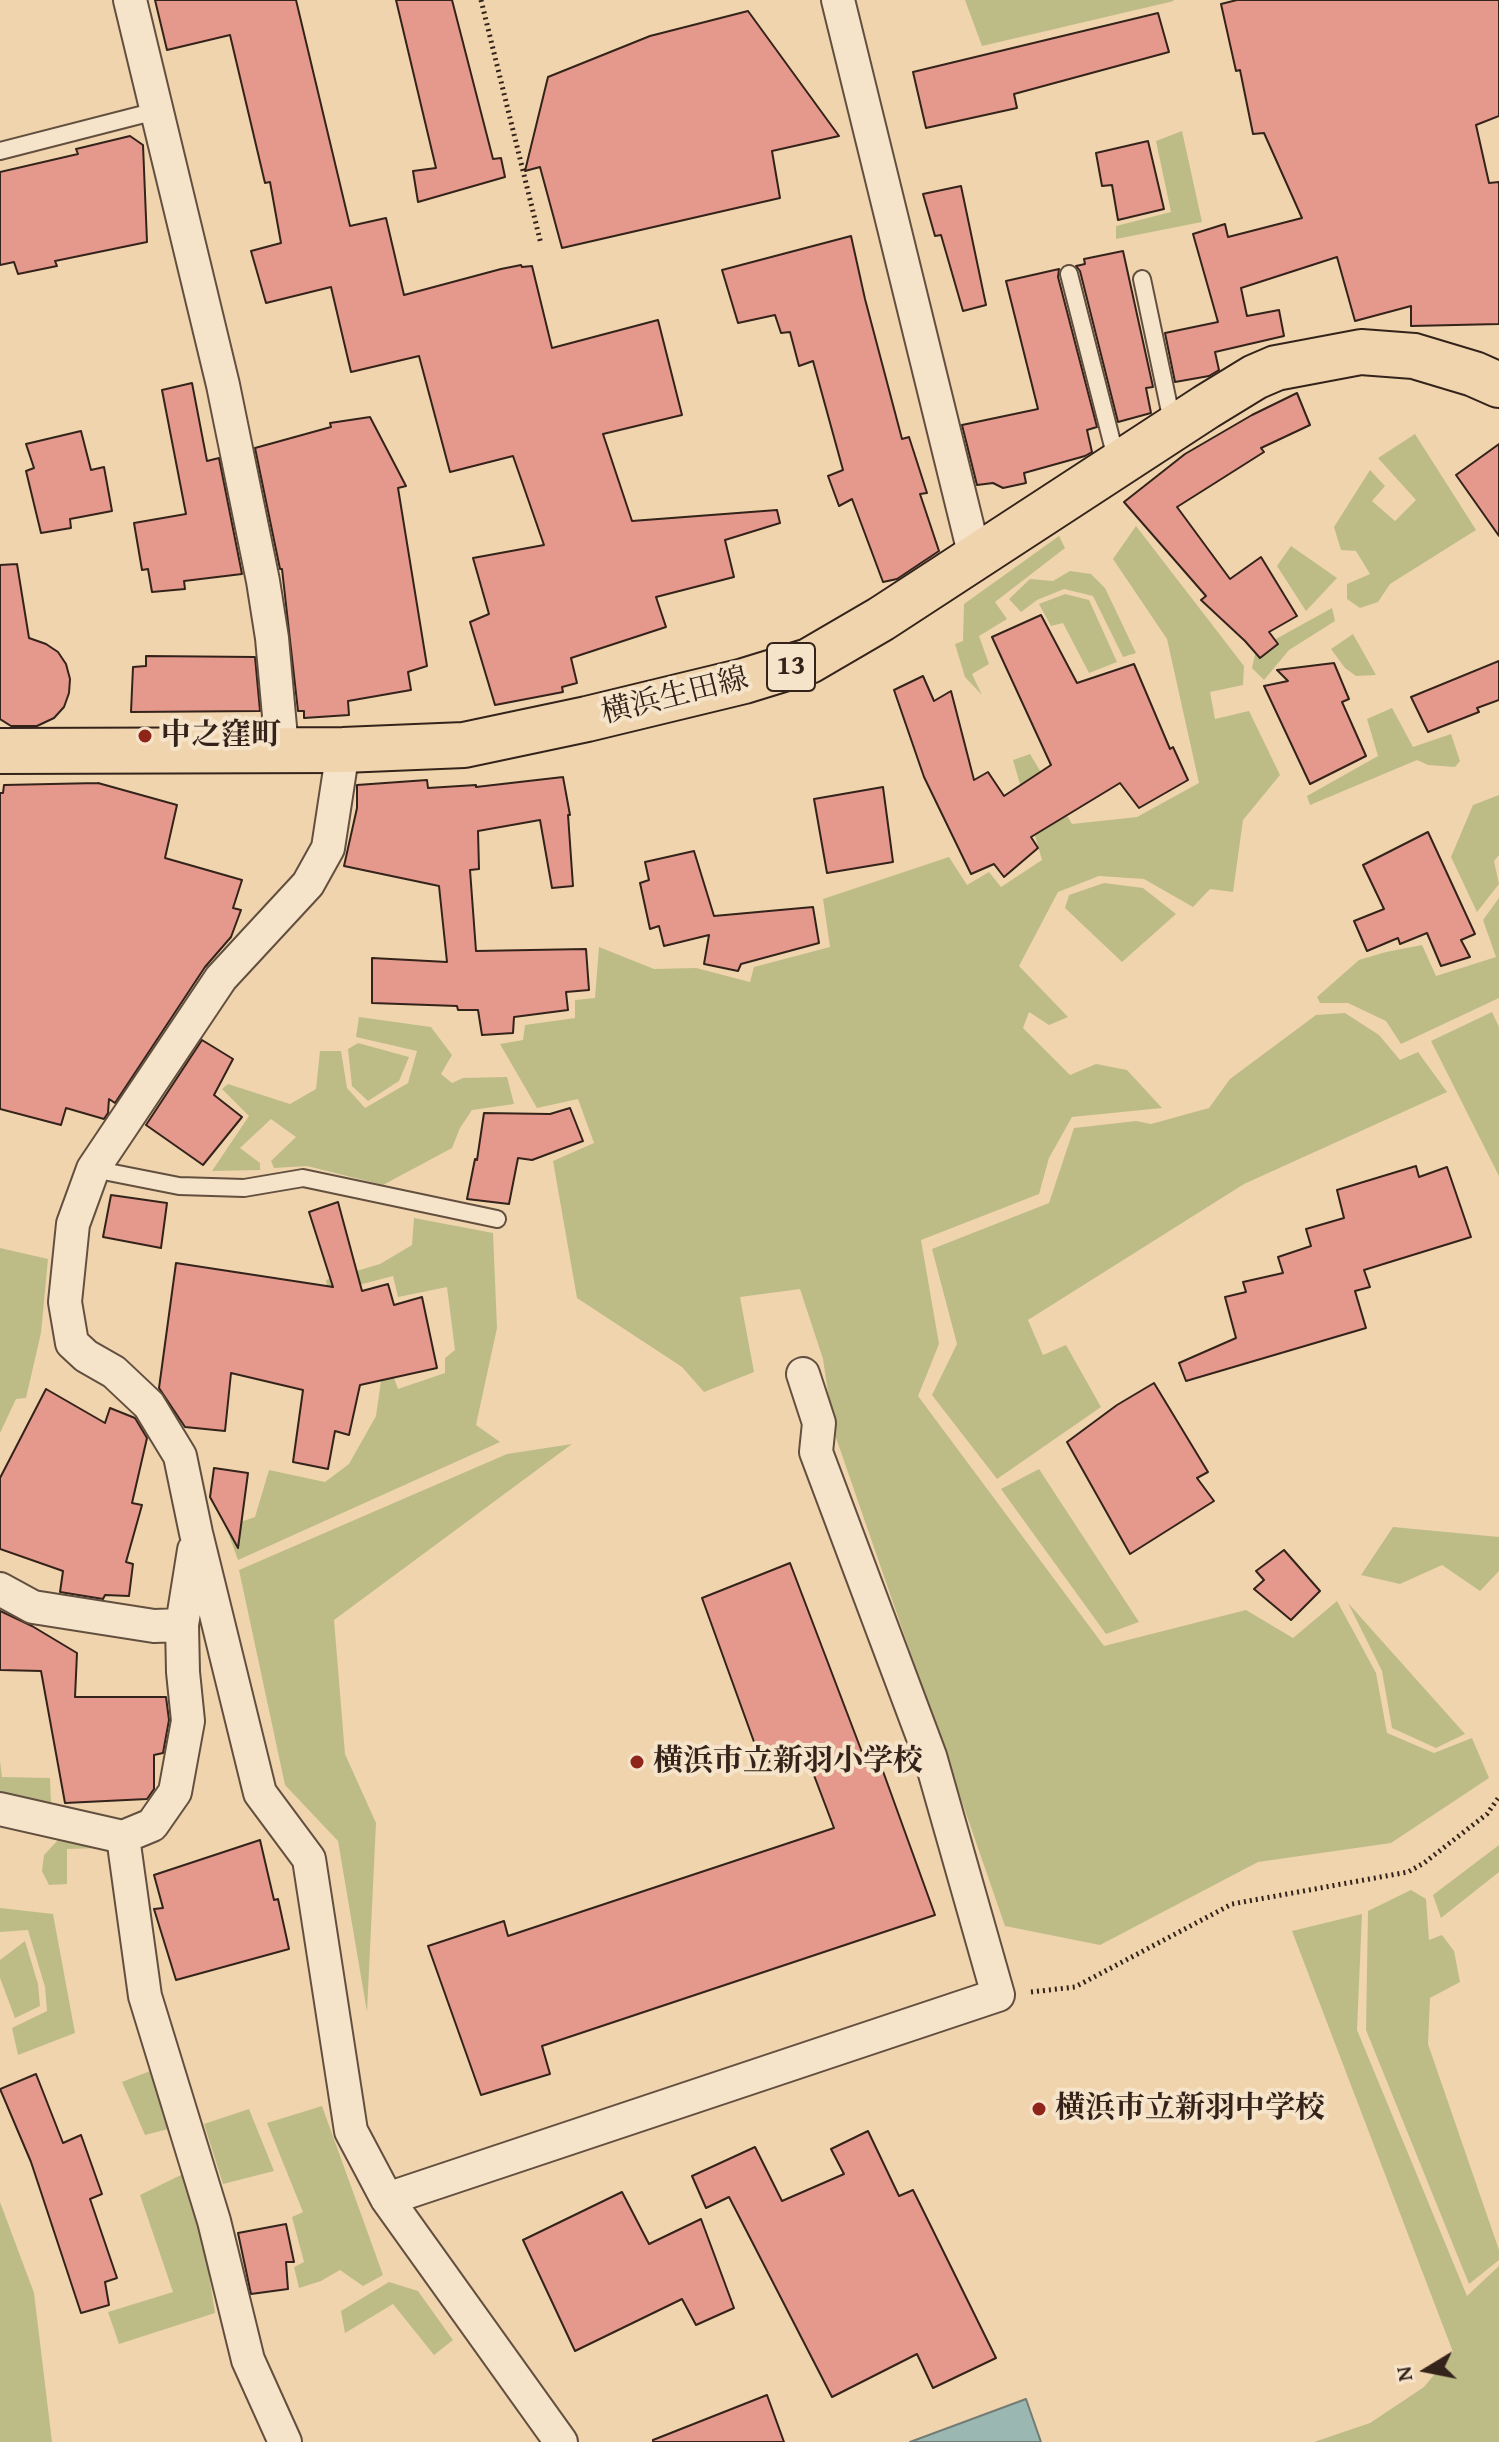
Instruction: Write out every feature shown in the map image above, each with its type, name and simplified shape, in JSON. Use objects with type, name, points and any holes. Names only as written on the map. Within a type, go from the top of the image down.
[{"type":"main road","name":"横浜生田線","points":[[0,751],[343,750],[464,745],[744,681],[809,661],[881,619],[1173,428],[1255,377],[1276,368],[1361,352],[1414,356],[1499,385]]},
{"type":"street","points":[[130,0],[223,385],[260,566],[272,638],[282,749]]},
{"type":"street","points":[[838,0],[975,557]]},
{"type":"street","points":[[343,750],[328,848],[308,884],[221,978],[93,1169],[73,1224],[65,1302],[72,1343],[86,1356],[114,1372],[149,1405],[180,1456],[260,1793],[309,1859],[351,2131],[387,2199],[561,2442]]},
{"type":"street","points":[[387,2199],[998,1995],[930,1756],[816,1452],[819,1423],[803,1374]]},
{"type":"street","points":[[8,1815],[123,1837],[152,1825],[175,1792],[188,1721],[182,1625],[196,1533]]},
{"type":"street","points":[[0,1589],[33,1607],[154,1626],[182,1625]]},
{"type":"street","points":[[123,1837],[145,1996],[214,2221],[248,2360],[285,2442]]},
{"type":"lane","points":[[0,151],[156,111]]},
{"type":"lane","points":[[1069,274],[1118,464]]},
{"type":"lane","points":[[1142,279],[1173,428]]},
{"type":"lane","points":[[93,1169],[179,1186],[244,1188],[303,1178],[497,1219]]},
{"type":"path","points":[[481,0],[541,244]]},
{"type":"path","points":[[998,1995],[1075,1987],[1232,1904],[1408,1872],[1487,1814],[1499,1797]]},
{"type":"shaded area","points":[[965,0],[1173,0],[1174,1],[982,46]]},
{"type":"shaded area","points":[[1182,131],[1202,222],[1116,239],[1116,226],[1171,212],[1156,141]]},
{"type":"shaded area","points":[[1415,434],[1476,530],[1390,584],[1378,602],[1360,608],[1347,599],[1347,584],[1370,574],[1356,551],[1341,550],[1334,527],[1370,470],[1385,486],[1372,501],[1395,521],[1416,500],[1378,458]]},
{"type":"shaded area","points":[[1136,526],[1244,666],[1243,685],[1210,692],[1215,719],[1249,711],[1280,775],[1243,820],[1233,892],[1210,889],[1193,907],[1144,879],[1099,876],[1058,892],[1019,966],[1068,1017],[1049,1025],[1029,1012],[1023,1028],[1070,1075],[1096,1064],[1127,1070],[1162,1108],[1072,1117],[1049,1158],[1039,1194],[921,1240],[939,1344],[918,1396],[1104,1646],[1246,1610],[1293,1638],[1337,1601],[1376,1673],[1387,1733],[1434,1753],[1472,1738],[1489,1778],[1391,1843],[1258,1862],[1100,1945],[1005,1926],[834,1432],[823,1359],[800,1289],[740,1297],[754,1372],[704,1392],[682,1367],[577,1298],[553,1161],[594,1143],[578,1099],[537,1108],[500,1044],[523,1040],[525,1025],[575,1018],[575,1000],[595,998],[599,947],[654,969],[696,968],[750,982],[754,967],[830,947],[823,899],[949,857],[967,885],[989,872],[1001,887],[1042,860],[1013,760],[1030,754],[1072,824],[1137,817],[1199,783],[1167,639],[1113,559]]},
{"type":"shaded area","points":[[1059,536],[1065,548],[995,602],[1007,619],[979,636],[989,664],[972,674],[982,695],[965,677],[955,644],[963,641],[964,604]]},
{"type":"shaded area","points":[[1291,546],[1337,578],[1306,611],[1277,566]]},
{"type":"shaded area","points":[[1070,571],[1091,574],[1105,588],[1136,653],[1123,657],[1093,596],[1064,589],[1037,600],[1021,612],[1009,599],[1030,579],[1053,581]]},
{"type":"shaded area","points":[[1065,594],[1089,600],[1117,662],[1089,673],[1063,623],[1051,626],[1039,604]]},
{"type":"shaded area","points":[[1332,608],[1335,621],[1289,650],[1264,680],[1252,668],[1256,650]]},
{"type":"shaded area","points":[[1353,634],[1376,675],[1356,676],[1345,668],[1331,649]]},
{"type":"shaded area","points":[[1392,708],[1413,747],[1451,734],[1460,761],[1455,767],[1428,765],[1417,760],[1310,805],[1307,796],[1378,756],[1367,719]]},
{"type":"shaded area","points":[[1499,795],[1499,855],[1494,861],[1499,884],[1477,912],[1451,857],[1473,805]]},
{"type":"shaded area","points":[[1104,883],[1143,888],[1176,914],[1122,962],[1065,908],[1069,895]]},
{"type":"shaded area","points":[[1499,898],[1499,998],[1401,1044],[1386,1021],[1348,1003],[1320,1003],[1317,997],[1359,960],[1386,952],[1422,945],[1436,976],[1496,957],[1483,920]]},
{"type":"shaded area","points":[[1492,1012],[1499,1027],[1499,1176],[1431,1041]]},
{"type":"shaded area","points":[[1345,1013],[1379,1035],[1400,1060],[1418,1052],[1447,1092],[1244,1184],[1028,1320],[1043,1355],[1066,1345],[1101,1407],[997,1479],[932,1395],[957,1344],[932,1249],[1049,1203],[1074,1128],[1136,1121],[1151,1124],[1209,1108],[1230,1079],[1316,1015]]},
{"type":"shaded area","points":[[359,1017],[431,1027],[452,1055],[441,1074],[452,1083],[463,1078],[507,1077],[514,1104],[472,1110],[452,1148],[383,1185],[307,1166],[274,1168],[271,1161],[296,1137],[271,1119],[240,1148],[260,1163],[260,1170],[212,1171],[249,1116],[222,1089],[228,1084],[290,1104],[316,1089],[320,1051],[341,1051],[347,1088],[365,1108],[408,1083],[417,1051],[356,1037]]},
{"type":"shaded area","points":[[358,1043],[409,1057],[399,1081],[368,1101],[352,1086],[348,1049]]},
{"type":"shaded area","points":[[414,1218],[493,1233],[497,1328],[476,1425],[500,1442],[238,1560],[226,1527],[255,1517],[269,1470],[325,1482],[349,1464],[376,1416],[385,1353],[398,1389],[445,1373],[445,1358],[455,1350],[447,1287],[398,1297],[393,1276],[328,1293],[326,1280],[380,1264],[412,1245]]},
{"type":"shaded area","points":[[0,1248],[48,1259],[41,1333],[26,1398],[16,1399],[0,1433]]},
{"type":"shaded area","points":[[572,1444],[334,1620],[345,1754],[376,1823],[367,2012],[338,1841],[285,1785],[239,1570],[507,1454]]},
{"type":"shaded area","points":[[1039,1469],[1139,1622],[1106,1634],[1001,1489]]},
{"type":"shaded area","points":[[1393,1527],[1499,1537],[1499,1571],[1480,1591],[1442,1565],[1400,1584],[1361,1575]]},
{"type":"shaded area","points":[[1348,1603],[1465,1734],[1436,1748],[1392,1728],[1382,1671]]},
{"type":"shaded area","points":[[0,1761],[2,1777],[50,1778],[51,1803],[0,1800]]},
{"type":"shaded area","points":[[59,1839],[101,1839],[103,1848],[67,1849],[67,1884],[49,1885],[42,1871],[44,1855]]},
{"type":"shaded area","points":[[1499,1845],[1499,1872],[1441,1918],[1433,1895]]},
{"type":"shaded area","points":[[1411,1890],[1426,1899],[1429,1940],[1442,1935],[1454,1951],[1460,1982],[1430,1998],[1428,2044],[1499,2250],[1499,2260],[1469,2284],[1366,2030],[1368,1911]]},
{"type":"shaded area","points":[[0,1908],[53,1914],[75,2033],[18,2055],[12,2028],[47,2011],[45,1987],[28,1930],[0,1932]]},
{"type":"shaded area","points":[[1362,1914],[1357,2030],[1467,2296],[1499,2266],[1499,2442],[1314,2442],[1370,2423],[1424,2387],[1453,2352],[1292,1931]]},
{"type":"shaded area","points":[[25,1941],[38,1984],[40,2006],[15,2018],[0,1978],[0,1960]]},
{"type":"shaded area","points":[[150,2071],[168,2129],[145,2135],[122,2082]]},
{"type":"shaded area","points":[[322,2106],[383,2275],[363,2286],[340,2270],[321,2281],[299,2288],[294,2267],[304,2262],[292,2217],[303,2212],[267,2123]]},
{"type":"shaded area","points":[[249,2109],[274,2171],[223,2184],[204,2124]]},
{"type":"shaded area","points":[[185,2173],[202,2230],[215,2313],[119,2344],[108,2312],[173,2292],[140,2195]]},
{"type":"shaded area","points":[[0,2202],[34,2293],[52,2442],[0,2442]]},
{"type":"shaded area","points":[[389,2282],[418,2291],[453,2340],[434,2355],[393,2304],[345,2333],[341,2311]]},
{"type":"water","points":[[1026,2399],[1041,2442],[910,2442]]},
{"type":"building","points":[[155,0],[296,0],[350,226],[386,218],[404,295],[501,269],[532,266],[552,348],[658,320],[682,415],[603,434],[632,521],[777,510],[780,523],[725,540],[734,577],[656,597],[666,627],[571,658],[577,683],[562,687],[563,692],[495,705],[470,622],[489,614],[473,558],[544,545],[513,456],[450,472],[419,356],[351,372],[331,287],[266,303],[251,251],[281,243],[270,182],[265,183],[230,35],[167,50]]},
{"type":"building","points":[[396,0],[452,0],[493,159],[501,158],[505,177],[418,202],[413,171],[436,168]]},
{"type":"building","points":[[1237,0],[1499,0],[1499,116],[1476,125],[1489,183],[1499,182],[1499,324],[1411,326],[1411,306],[1355,321],[1337,257],[1241,288],[1247,316],[1279,310],[1284,336],[1215,352],[1219,370],[1209,376],[1175,382],[1165,333],[1218,322],[1193,234],[1225,224],[1228,237],[1302,218],[1264,133],[1253,134],[1240,70],[1236,71],[1221,4]]},
{"type":"building","points":[[748,11],[839,136],[772,151],[780,198],[562,248],[540,167],[525,171],[548,77],[650,36]]},
{"type":"building","points":[[1158,13],[1169,52],[1014,94],[1017,108],[926,128],[913,72]]},
{"type":"building","points":[[130,136],[143,145],[147,242],[55,261],[57,266],[18,274],[14,262],[0,265],[0,172],[78,154],[76,149]]},
{"type":"building","points":[[1148,141],[1164,209],[1118,220],[1112,185],[1102,186],[1096,153]]},
{"type":"building","points":[[961,186],[986,305],[963,311],[941,235],[935,236],[923,194]]},
{"type":"building","points":[[851,236],[902,439],[909,437],[927,493],[920,494],[939,551],[897,579],[883,582],[852,499],[839,506],[828,476],[843,470],[813,361],[799,366],[790,332],[781,333],[775,315],[738,323],[722,270]]},
{"type":"building","points":[[1123,251],[1153,387],[1146,388],[1151,413],[1118,422],[1080,271],[1076,266],[1085,264],[1084,259]]},
{"type":"building","points":[[1059,269],[1058,277],[1097,427],[1087,430],[1092,452],[1024,473],[1026,483],[1003,488],[993,483],[977,485],[962,425],[1038,409],[1006,281]]},
{"type":"building","points":[[192,383],[207,461],[219,458],[242,574],[184,581],[185,589],[152,592],[148,569],[142,570],[134,523],[186,514],[162,390]]},
{"type":"building","points":[[1297,393],[1310,425],[1261,448],[1264,452],[1177,507],[1230,579],[1261,557],[1297,616],[1269,632],[1278,644],[1260,658],[1201,600],[1206,596],[1124,502],[1185,454]]},
{"type":"building","points":[[370,417],[406,486],[398,488],[427,666],[408,672],[411,690],[348,701],[349,715],[304,718],[304,711],[298,711],[282,569],[255,448],[331,427],[330,423]]},
{"type":"building","points":[[81,431],[91,470],[104,467],[112,511],[70,519],[71,528],[41,533],[26,471],[34,468],[26,444]]},
{"type":"building","points":[[1499,444],[1499,536],[1456,475]]},
{"type":"building","points":[[17,564],[29,638],[58,652],[66,664],[70,679],[64,707],[54,718],[37,726],[11,726],[0,719],[0,565]]},
{"type":"building","points":[[1041,615],[1077,683],[1134,664],[1170,749],[1173,747],[1188,780],[1139,808],[1120,783],[1031,837],[1038,848],[1004,877],[994,864],[971,874],[924,777],[894,690],[923,676],[934,701],[951,691],[974,780],[988,772],[1004,796],[1051,765],[992,637]]},
{"type":"building","points":[[146,656],[255,657],[260,711],[131,712],[133,667],[146,666]]},
{"type":"building","points":[[1499,661],[1499,700],[1477,708],[1479,712],[1428,732],[1411,697]]},
{"type":"building","points":[[1334,663],[1349,699],[1342,702],[1366,756],[1310,784],[1264,686],[1288,681],[1277,670]]},
{"type":"building","points":[[563,777],[570,815],[573,886],[552,888],[540,820],[478,831],[479,869],[470,870],[476,951],[586,949],[589,990],[566,992],[568,1010],[514,1017],[513,1033],[482,1035],[478,1010],[458,1010],[457,1006],[372,1003],[372,958],[447,962],[439,886],[344,866],[357,808],[357,785],[427,780],[428,788],[476,787]]},
{"type":"building","points":[[98,783],[177,805],[165,858],[242,880],[233,908],[241,910],[231,937],[205,967],[115,1103],[109,1099],[108,1113],[104,1119],[66,1108],[61,1125],[0,1109],[0,793],[3,793],[4,785]]},
{"type":"building","points":[[883,787],[893,862],[827,873],[814,799]]},
{"type":"building","points":[[1428,832],[1475,934],[1461,940],[1470,957],[1441,966],[1427,933],[1400,944],[1398,938],[1367,951],[1354,921],[1384,909],[1363,865]]},
{"type":"building","points":[[694,851],[714,916],[813,907],[819,943],[741,964],[738,971],[704,964],[709,935],[664,946],[659,926],[650,929],[640,883],[649,880],[645,862]]},
{"type":"building","points":[[202,1040],[233,1059],[214,1095],[242,1117],[203,1165],[146,1125]]},
{"type":"building","points":[[570,1108],[583,1141],[532,1160],[518,1158],[509,1204],[467,1199],[484,1113],[550,1114]]},
{"type":"building","points":[[1416,1166],[1419,1177],[1447,1167],[1471,1237],[1364,1270],[1370,1287],[1355,1291],[1366,1328],[1186,1381],[1179,1363],[1236,1338],[1225,1297],[1246,1292],[1243,1282],[1283,1273],[1278,1257],[1311,1246],[1306,1229],[1344,1218],[1337,1190]]},
{"type":"building","points":[[111,1195],[167,1203],[161,1248],[103,1237]]},
{"type":"building","points":[[338,1202],[362,1291],[388,1284],[394,1305],[422,1297],[437,1368],[360,1385],[349,1435],[335,1431],[328,1469],[293,1462],[303,1390],[231,1373],[225,1431],[185,1427],[159,1388],[176,1263],[333,1287],[309,1212]]},
{"type":"building","points":[[1154,1383],[1208,1472],[1197,1478],[1214,1501],[1130,1554],[1067,1442],[1117,1405]]},
{"type":"building","points":[[46,1389],[105,1423],[110,1408],[135,1418],[147,1438],[132,1503],[142,1505],[126,1562],[133,1564],[129,1596],[105,1595],[103,1599],[60,1592],[63,1571],[0,1549],[0,1478]]},
{"type":"building","points":[[214,1468],[248,1473],[238,1548],[210,1497]]},
{"type":"building","points":[[1284,1550],[1320,1591],[1291,1620],[1254,1589],[1264,1580],[1256,1571]]},
{"type":"building","points":[[790,1563],[868,1768],[880,1763],[935,1915],[542,2046],[550,2074],[481,2095],[428,1946],[504,1921],[508,1936],[834,1828],[804,1749],[762,1764],[702,1598]]},
{"type":"building","points":[[0,1611],[77,1653],[75,1697],[166,1697],[169,1720],[163,1753],[154,1755],[154,1789],[147,1799],[65,1803],[41,1671],[0,1670]]},
{"type":"building","points":[[260,1840],[289,1949],[176,1980],[154,1909],[163,1908],[154,1875]]},
{"type":"building","points":[[36,2074],[63,2143],[81,2135],[102,2194],[90,2199],[117,2278],[105,2282],[109,2305],[81,2313],[31,2162],[0,2089]]},
{"type":"building","points":[[868,2131],[899,2196],[913,2190],[996,2358],[933,2388],[917,2354],[832,2397],[729,2197],[706,2208],[692,2176],[755,2147],[782,2201],[844,2174],[831,2149]]},
{"type":"building","points":[[622,2192],[649,2244],[701,2219],[734,2308],[696,2325],[682,2299],[575,2351],[523,2240]]},
{"type":"building","points":[[286,2224],[294,2262],[286,2262],[288,2289],[251,2294],[238,2233]]},
{"type":"building","points":[[767,2395],[784,2442],[653,2442],[653,2440]]},
{"type":"place","name":"中之窪町","points":[[145,736]]},
{"type":"place","name":"横浜市立新羽小学校","points":[[637,1762]]},
{"type":"place","name":"横浜市立新羽中学校","points":[[1039,2109]]}]
